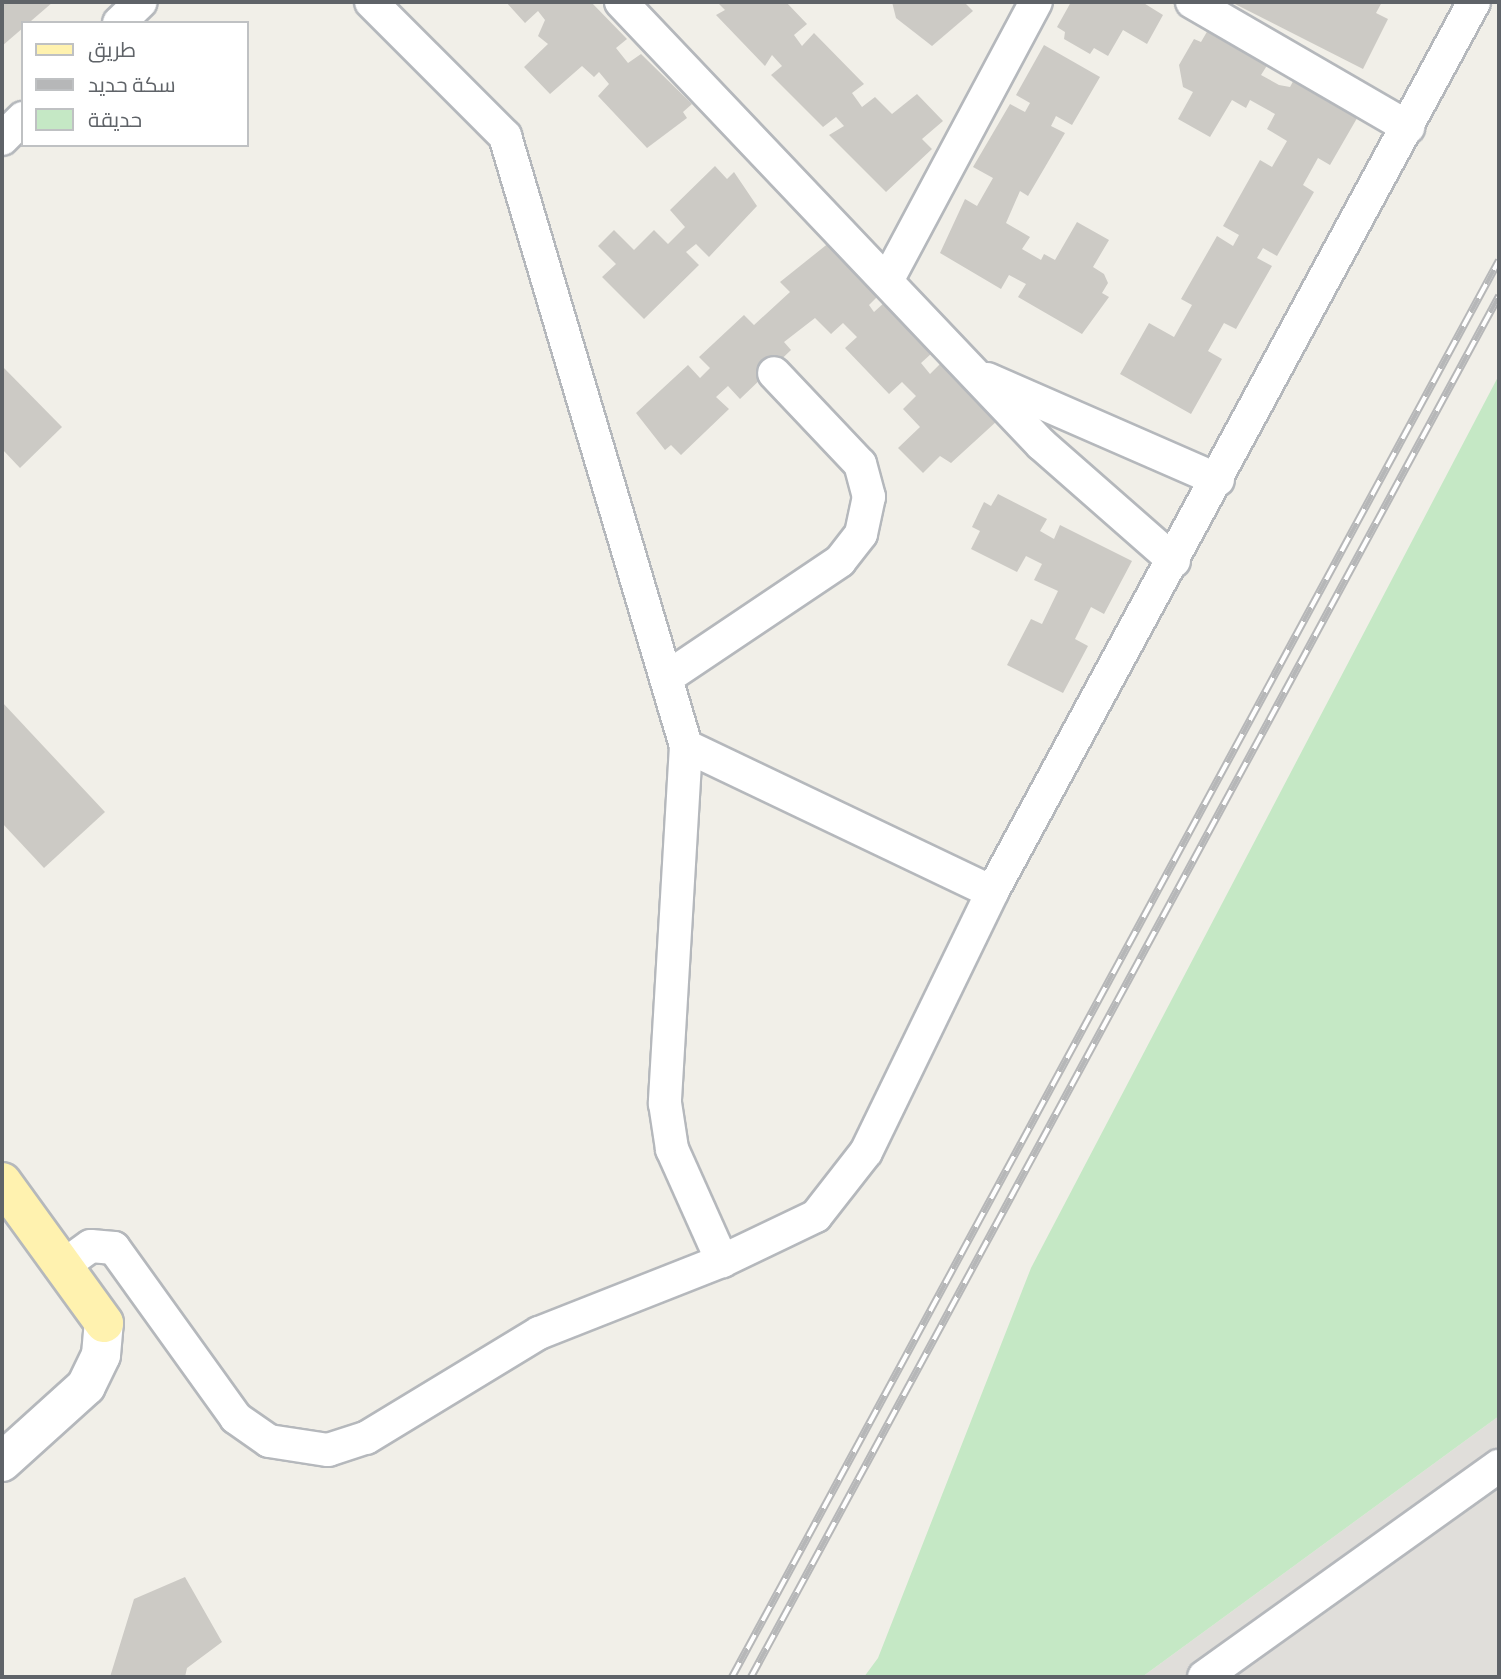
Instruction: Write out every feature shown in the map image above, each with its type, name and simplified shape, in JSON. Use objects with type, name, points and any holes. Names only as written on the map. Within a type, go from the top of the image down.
[{"type":"main road","points":[[2,1182],[104,1323],[101,1355],[86,1386],[2,1462]]},
{"type":"street","points":[[121,21],[141,2]]},
{"type":"street","points":[[371,2],[505,136],[669,676],[685,746],[665,1103],[672,1149],[722,1261]]},
{"type":"street","points":[[621,2],[982,377],[1065,467],[1174,561]]},
{"type":"street","points":[[888,279],[1036,2]]},
{"type":"street","points":[[1192,2],[1408,127]]},
{"type":"street","points":[[63,1265],[91,1246],[114,1248],[236,1418],[269,1441],[308,1451],[366,1438],[539,1333],[722,1261],[816,1216],[842,1189],[992,892],[1218,480],[1474,2]]},
{"type":"street","points":[[2,139],[21,120]]},
{"type":"street","points":[[669,676],[840,561],[861,534],[869,497],[860,464],[774,373]]},
{"type":"street","points":[[982,377],[1218,480]]},
{"type":"street","points":[[685,746],[992,892]]},
{"type":"street","points":[[1204,1677],[1499,1466]]},
{"type":"shaded area","points":[[1499,1416],[1499,1677],[1142,1677]]},
{"type":"green space","points":[[1499,375],[1499,1416],[1142,1677],[864,1677],[878,1658],[1031,1268]]},
{"type":"building","points":[[2,2],[53,2],[31,21],[21,21],[21,30],[2,46]]},
{"type":"building","points":[[506,2],[591,2],[627,39],[616,48],[628,63],[641,54],[692,104],[683,112],[687,118],[647,148],[598,96],[609,84],[599,72],[594,77],[582,66],[550,94],[524,67],[548,44],[538,36],[545,20],[538,11],[525,23]]},
{"type":"building","points":[[717,2],[786,2],[807,24],[794,35],[802,46],[814,33],[864,84],[852,93],[862,107],[875,97],[892,114],[917,94],[943,121],[922,139],[932,149],[886,192],[829,135],[844,126],[836,117],[823,127],[771,75],[782,66],[772,55],[765,66],[716,15],[725,10]]},
{"type":"building","points":[[892,2],[964,2],[973,11],[932,46],[896,18]]},
{"type":"building","points":[[1071,2],[1142,2],[1163,15],[1147,44],[1123,30],[1108,56],[1094,48],[1090,54],[1064,39],[1065,32],[1057,27]]},
{"type":"building","points":[[1231,2],[1382,2],[1376,13],[1388,19],[1363,69]]},
{"type":"building","points":[[1208,30],[1268,64],[1261,75],[1279,85],[1290,87],[1296,76],[1360,113],[1330,165],[1318,158],[1303,185],[1314,192],[1277,256],[1263,248],[1257,258],[1272,266],[1236,329],[1224,323],[1208,351],[1222,359],[1191,414],[1120,374],[1149,323],[1174,337],[1192,305],[1181,299],[1217,236],[1233,246],[1239,235],[1223,226],[1260,160],[1272,167],[1287,141],[1267,129],[1275,114],[1250,100],[1246,108],[1232,100],[1210,137],[1178,119],[1193,92],[1183,87],[1179,65],[1194,39],[1201,42]]},
{"type":"building","points":[[1044,45],[1100,77],[1072,125],[1056,116],[1051,126],[1065,133],[1028,196],[1020,191],[1006,223],[1030,237],[1022,249],[1041,260],[1044,254],[1055,260],[1077,222],[1109,240],[1093,267],[1104,274],[1108,283],[1102,293],[1109,297],[1082,334],[1018,297],[1026,284],[1009,275],[1001,289],[940,253],[965,199],[977,206],[993,178],[973,167],[1010,104],[1025,112],[1030,103],[1016,95]]},
{"type":"building","points":[[715,166],[727,179],[734,172],[757,206],[709,257],[696,244],[686,252],[699,265],[644,319],[602,277],[616,264],[598,246],[614,230],[634,250],[654,230],[668,244],[685,227],[670,210]]},
{"type":"building","points":[[830,242],[879,295],[869,305],[874,312],[885,302],[932,353],[921,363],[930,374],[942,362],[997,421],[951,463],[940,456],[923,473],[898,448],[920,427],[903,409],[916,396],[902,382],[889,394],[845,348],[857,337],[843,323],[831,334],[815,318],[784,342],[791,350],[740,399],[728,386],[716,397],[729,409],[681,455],[671,445],[665,450],[636,413],[688,365],[700,378],[710,368],[699,357],[744,315],[754,325],[790,292],[780,282]]},
{"type":"building","points":[[2,366],[62,427],[20,468],[2,449]]},
{"type":"building","points":[[998,494],[1047,519],[1040,531],[1054,539],[1060,525],[1132,561],[1104,614],[1091,607],[1075,639],[1088,646],[1063,693],[1007,665],[1031,619],[1042,624],[1058,591],[1034,580],[1042,564],[1026,556],[1017,572],[971,549],[980,531],[972,527],[984,502],[991,506]]},
{"type":"building","points":[[2,702],[105,812],[44,868],[2,823]]},
{"type":"building","points":[[185,1577],[222,1642],[187,1668],[185,1677],[110,1677],[134,1599]]},
{"type":"railway","points":[[732,1677],[1499,260]]},
{"type":"railway","points":[[751,1677],[1499,296]]}]
